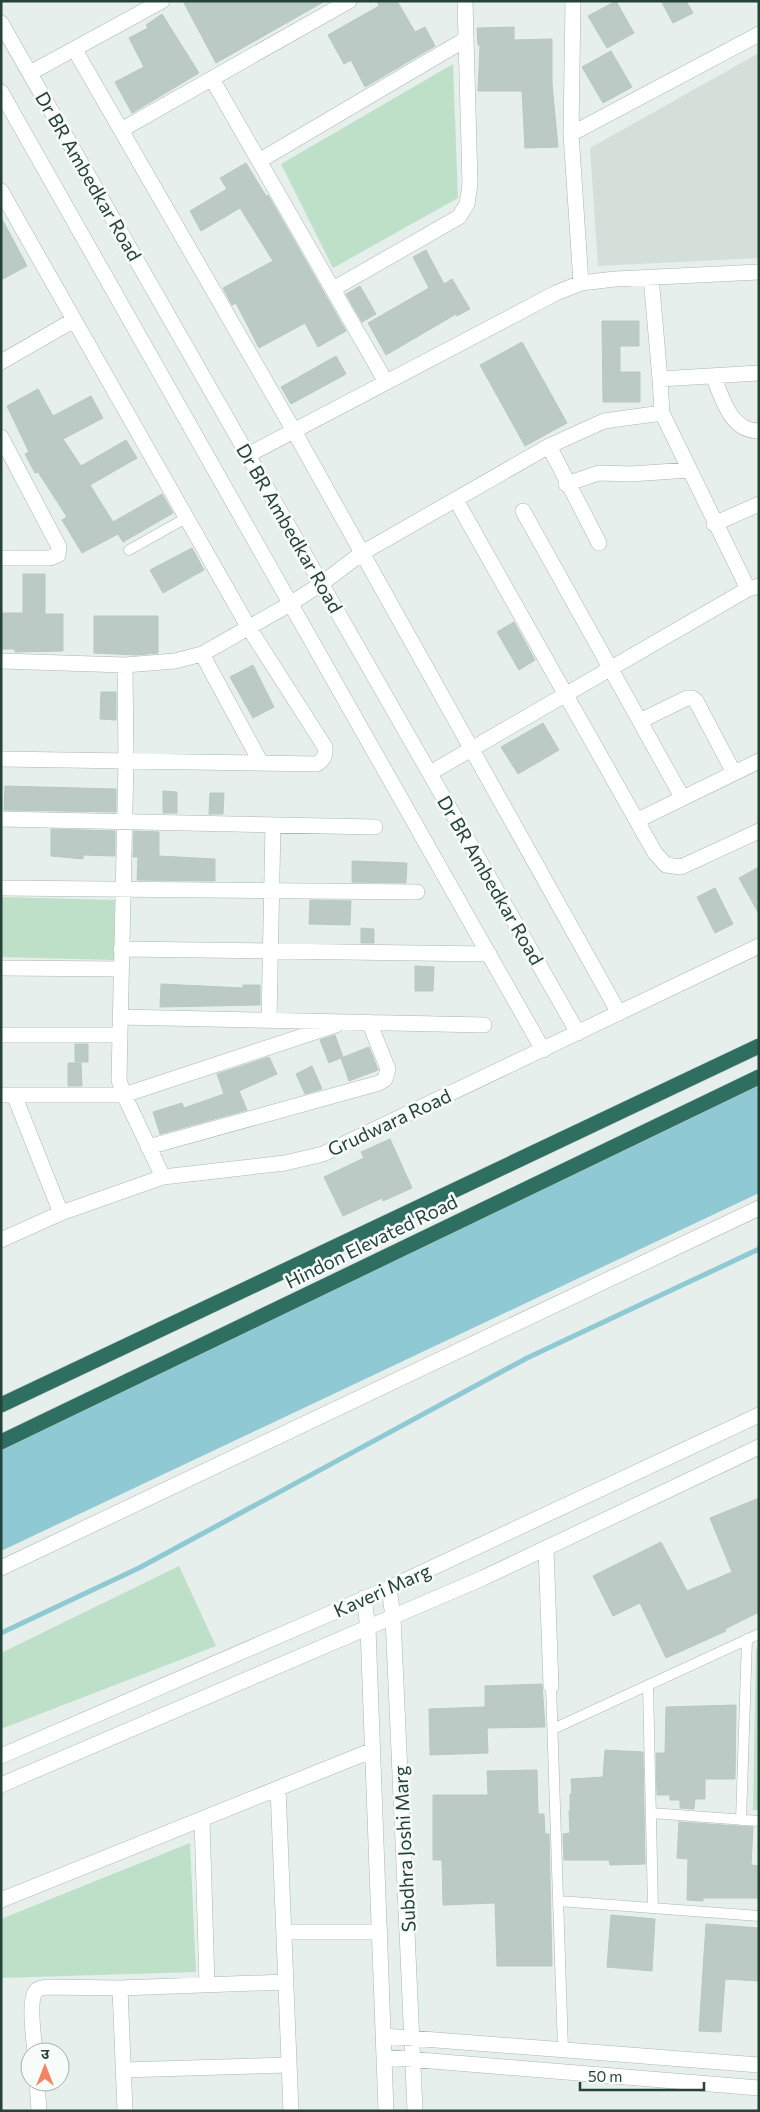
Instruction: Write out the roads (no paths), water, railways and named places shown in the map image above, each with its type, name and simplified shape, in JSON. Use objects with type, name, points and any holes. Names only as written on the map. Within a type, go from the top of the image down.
[{"type":"highway","name":"Hindon Elevated Road","points":[[1,1405],[759,1046]]},
{"type":"highway","name":"Hindon Elevated Road","points":[[1,1442],[225,1336],[448,1225],[759,1077]]},
{"type":"street","points":[[30,73],[162,1]]},
{"type":"street","points":[[121,130],[349,1]]},
{"type":"street","points":[[333,289],[458,217],[467,204],[470,184],[465,1]]},
{"type":"street","points":[[573,1],[571,134],[581,283]]},
{"type":"street","name":"Dr BR Ambedkar Road","points":[[1,23],[578,1033]]},
{"type":"street","points":[[571,134],[759,34]]},
{"type":"street","points":[[259,161],[466,39]]},
{"type":"street","points":[[75,50],[294,430],[619,1014]]},
{"type":"street","points":[[212,79],[386,382]]},
{"type":"street","name":"Dr BR Ambedkar Road","points":[[2,94],[543,1050]]},
{"type":"street","points":[[1,190],[249,628],[324,747],[326,754],[324,759],[317,764],[1,759]]},
{"type":"street","points":[[248,454],[556,293],[581,283],[651,277],[759,272]]},
{"type":"street","points":[[430,773],[753,587],[714,524],[662,413],[651,277]]},
{"type":"street","points":[[1,362],[74,320]]},
{"type":"street","points":[[660,379],[759,373]]},
{"type":"street","points":[[713,376],[733,420],[740,427],[759,431]]},
{"type":"street","points":[[1,661],[125,665],[175,661],[202,654],[290,604],[321,584],[362,553],[549,446],[604,421],[662,413]]},
{"type":"street","points":[[1,558],[50,558],[58,554],[59,547],[4,445]]},
{"type":"street","points":[[549,446],[566,484],[598,543]]},
{"type":"street","points":[[566,484],[599,473],[631,474],[689,470]]},
{"type":"street","points":[[456,500],[655,853],[666,865],[681,867],[759,831]]},
{"type":"street","points":[[714,524],[759,504]]},
{"type":"street","points":[[523,511],[682,797]]},
{"type":"street","points":[[202,654],[261,763]]},
{"type":"street","points":[[125,665],[126,762],[120,1080],[124,1096],[163,1177]]},
{"type":"street","points":[[640,721],[687,698],[692,698],[696,701],[734,773]]},
{"type":"street","points":[[638,820],[759,761]]},
{"type":"street","points":[[1,819],[375,827]]},
{"type":"street","points":[[269,1020],[273,825]]},
{"type":"street","points":[[1,888],[417,892]]},
{"type":"street","name":"Grudwara Road","points":[[2,1236],[163,1177],[285,1164],[323,1154],[759,946]]},
{"type":"street","points":[[121,949],[489,954]]},
{"type":"street","points":[[1,968],[121,969]]},
{"type":"street","points":[[120,1017],[484,1025]]},
{"type":"street","points":[[61,1213],[8,1095],[124,1096],[346,1022]]},
{"type":"street","points":[[148,1146],[378,1083],[385,1079],[388,1069],[369,1022]]},
{"type":"street","points":[[1,1035],[120,1035]]},
{"type":"street","points":[[1,1568],[759,1208]]},
{"type":"street","name":"Kaveri Marg","points":[[1,1756],[389,1588],[759,1415]]},
{"type":"street","name":"Kaveri Marg","points":[[1,1785],[394,1617],[546,1548],[759,1446]]},
{"type":"street","points":[[546,1548],[551,1686]]},
{"type":"street","name":"Subdhra Joshi Marg","points":[[389,1588],[394,1617],[415,2111]]},
{"type":"street","name":"Subdhra Joshi Marg","points":[[364,1598],[368,1628],[386,2111]]},
{"type":"street","points":[[1,1900],[373,1750]]},
{"type":"street","points":[[278,1788],[291,2111]]},
{"type":"street","points":[[202,1819],[207,1985]]},
{"type":"street","points":[[284,1932],[380,1932]]},
{"type":"street","points":[[34,2042],[32,2003],[34,1993],[38,1989],[47,1987],[120,1988],[286,1982]]},
{"type":"street","points":[[120,1988],[125,2111]]},
{"type":"street","points":[[384,2036],[759,2064]]},
{"type":"street","points":[[384,2057],[759,2088]]},
{"type":"street","points":[[123,2070],[289,2065]]},
{"type":"street","points":[[38,2092],[39,2111]]},
{"type":"lane","points":[[129,550],[186,518]]},
{"type":"lane","points":[[553,1729],[759,1634]]},
{"type":"lane","points":[[741,1820],[748,1639]]},
{"type":"lane","points":[[648,1685],[653,1908]]},
{"type":"lane","points":[[551,1686],[563,2050]]},
{"type":"lane","points":[[651,1813],[759,1821]]},
{"type":"lane","points":[[558,1900],[759,1916]]},
{"type":"water","points":[[759,1077],[759,1193],[1,1551],[1,1434]]},
{"type":"waterway","points":[[1,1633],[139,1568],[527,1358],[759,1249]]}]
